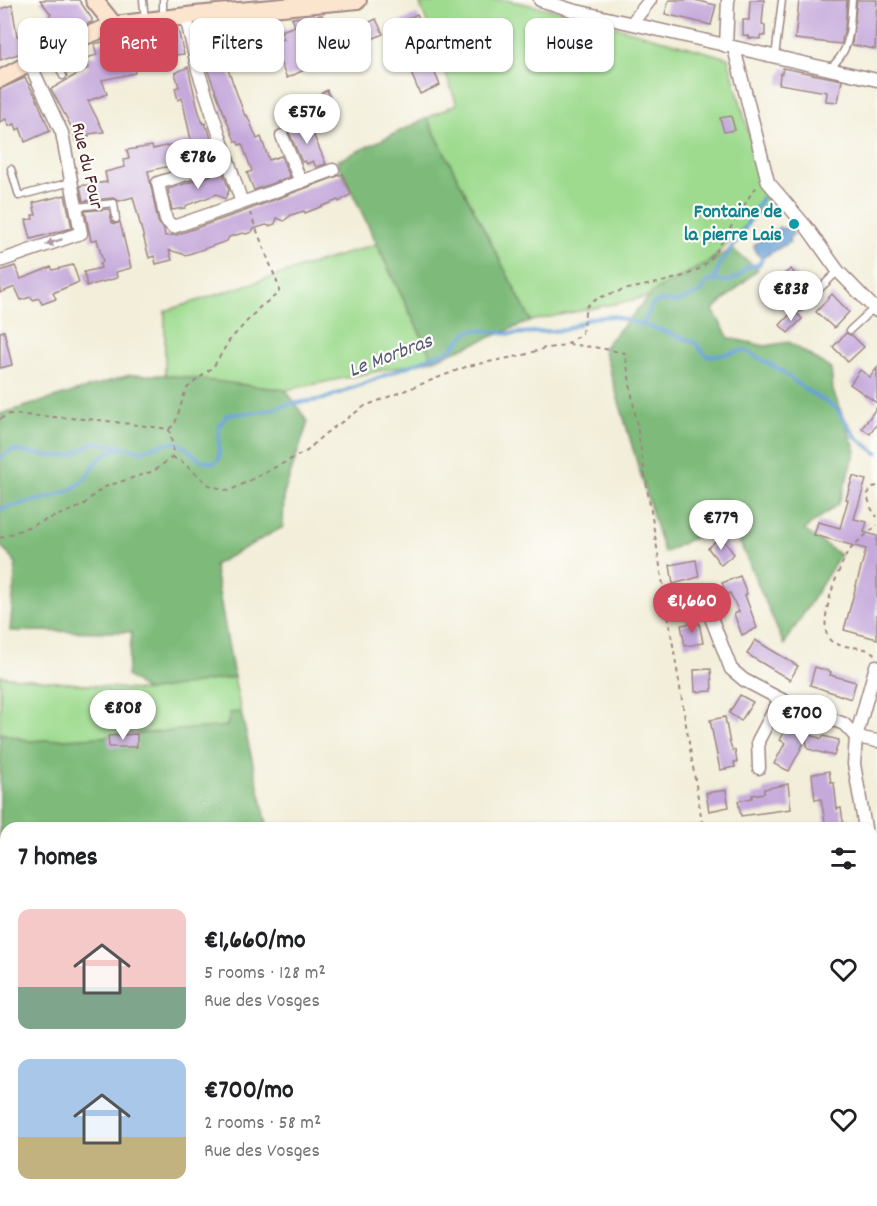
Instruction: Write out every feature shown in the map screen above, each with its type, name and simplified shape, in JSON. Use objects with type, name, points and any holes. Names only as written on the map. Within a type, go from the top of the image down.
[{"type":"main road","points":[[94,0],[109,18]]},
{"type":"main road","points":[[170,18],[358,0]]},
{"type":"main road","points":[[0,79],[18,70]]},
{"type":"street","points":[[540,0],[572,10],[877,80]]},
{"type":"street","points":[[632,23],[650,0]]},
{"type":"street","points":[[728,0],[730,47],[768,183],[808,229],[838,271],[876,310]]},
{"type":"street","points":[[184,16],[190,30],[198,70],[244,202]]},
{"type":"street","name":"Rue du Four","points":[[0,261],[81,233],[62,133],[34,72]]},
{"type":"street","points":[[282,136],[301,182]]},
{"type":"street","points":[[228,160],[158,183],[166,220],[173,227],[333,170]]},
{"type":"street","points":[[694,598],[710,615],[731,669],[744,680],[780,699],[844,724],[856,737],[877,741]]},
{"type":"street","points":[[863,822],[854,764],[856,737],[876,666]]},
{"type":"street","points":[[759,768],[758,741],[780,699]]},
{"type":"lane","points":[[143,0],[145,18]]},
{"type":"lane","points":[[163,0],[163,18]]},
{"type":"lane","points":[[775,57],[782,0]]},
{"type":"lane","points":[[830,68],[846,51],[852,0]]},
{"type":"lane","points":[[61,72],[63,76]]},
{"type":"lane","points":[[11,169],[19,196],[71,183]]},
{"type":"lane","points":[[76,207],[114,203],[116,219]]},
{"type":"lane","points":[[800,308],[838,271]]},
{"type":"lane","points":[[850,330],[876,310]]},
{"type":"path","points":[[172,457],[181,461],[209,485],[229,491],[307,451],[323,435],[365,406],[468,366],[565,344],[579,337],[583,331],[586,307],[597,298],[646,286],[692,272],[703,266],[716,253],[752,192],[768,183]]},
{"type":"path","points":[[0,418],[9,414],[99,420],[169,429],[175,424],[186,389],[214,366],[228,341],[260,307],[279,293],[279,287],[244,202]]},
{"type":"path","points":[[565,344],[625,353],[702,822]]},
{"type":"path","points":[[0,538],[82,506],[107,486],[154,471],[172,457],[173,448],[169,429]]},
{"type":"path","points":[[877,486],[873,487],[867,495],[876,517],[876,526],[848,552],[826,612],[826,634],[829,640],[845,646],[865,649],[877,656]]},
{"type":"green space","points":[[460,0],[506,0],[584,18],[525,18],[525,72],[614,72],[614,26],[728,58],[768,203],[681,290],[531,321],[427,118],[457,104],[445,72],[513,72],[513,18],[425,18],[420,4]]},
{"type":"green space","points":[[427,118],[531,321],[433,360],[337,161]]},
{"type":"green space","points":[[376,244],[433,360],[286,390],[165,375],[165,311]]},
{"type":"green space","points":[[732,249],[758,269],[713,310],[729,338],[765,346],[789,342],[831,369],[833,391],[856,451],[839,503],[804,530],[840,555],[784,645],[730,519],[664,553],[603,348],[654,291]]},
{"type":"green space","points":[[130,375],[165,375],[286,390],[308,422],[284,493],[283,527],[214,565],[234,677],[147,691],[127,676],[132,632],[10,631],[16,563],[0,545],[0,414]]},
{"type":"green space","points":[[0,676],[147,691],[234,677],[241,712],[230,713],[227,726],[30,741],[0,733]]},
{"type":"green space","points":[[241,712],[267,822],[0,822],[0,733],[30,741],[227,726],[230,713]]},
{"type":"water","points":[[788,226],[794,234],[789,238],[790,242],[762,258],[756,253],[754,245],[779,227],[784,229]]},
{"type":"building","points":[[40,0],[79,0],[92,22],[88,24],[88,18],[48,18],[51,14]]},
{"type":"building","points":[[669,0],[694,0],[716,5],[711,25],[665,14]]},
{"type":"building","points":[[750,0],[764,0],[762,24],[765,25],[765,36],[760,36],[760,39],[743,35],[743,20],[749,20]]},
{"type":"building","points":[[799,0],[847,0],[845,28],[841,44],[795,39]]},
{"type":"building","points":[[857,0],[877,0],[875,49],[852,45]]},
{"type":"building","points":[[12,5],[18,54],[0,60],[0,9]]},
{"type":"building","points":[[322,15],[324,18],[296,18],[296,72],[300,72],[287,78],[284,71],[284,30],[295,26],[292,18]]},
{"type":"building","points":[[376,19],[383,34],[371,40],[371,21]]},
{"type":"building","points":[[178,29],[184,54],[178,55]]},
{"type":"building","points":[[100,43],[100,72],[135,73],[102,80],[107,94],[88,101],[104,132],[89,134],[85,140],[75,141],[74,132],[51,89],[81,72],[88,72],[88,57],[97,55],[94,44]]},
{"type":"building","points":[[188,67],[198,109],[203,124],[205,123],[208,128],[215,154],[180,168],[178,164],[148,171],[158,222],[164,229],[165,236],[176,235],[245,211],[343,174],[351,194],[339,202],[338,200],[305,213],[304,211],[291,215],[284,221],[277,218],[275,224],[229,237],[227,241],[186,255],[169,250],[172,260],[156,264],[154,256],[149,258],[133,197],[119,201],[113,198],[83,201],[80,186],[107,182],[105,172],[125,167],[123,160],[129,159],[127,150],[152,146],[153,149],[191,140],[182,98],[178,100],[175,88],[179,87],[175,73]]},
{"type":"building","points":[[783,68],[842,80],[838,102],[826,101],[827,92],[779,84]]},
{"type":"building","points":[[208,72],[229,72],[245,116],[247,115],[257,139],[261,137],[269,160],[281,156],[290,177],[254,190],[247,173],[252,171],[242,144],[239,145],[236,142]]},
{"type":"building","points":[[434,72],[440,85],[420,94],[411,73]]},
{"type":"building","points":[[25,78],[50,131],[25,142],[20,128],[17,130],[15,124],[9,126],[6,119],[0,122],[0,89]]},
{"type":"building","points":[[327,90],[332,103],[310,114],[305,102]]},
{"type":"building","points":[[731,116],[735,130],[724,132],[720,118]]},
{"type":"building","points":[[308,122],[326,164],[316,167],[313,161],[307,164],[305,161],[302,162],[288,130]]},
{"type":"building","points":[[223,173],[229,190],[225,199],[217,194],[187,205],[185,208],[172,210],[168,189]]},
{"type":"building","points":[[65,195],[72,228],[31,239],[26,220],[33,219],[32,215],[36,215],[33,203]]},
{"type":"building","points":[[109,209],[112,223],[120,222],[131,268],[116,272],[117,278],[87,286],[84,272],[101,268],[100,264],[103,262],[97,239],[91,241],[85,211]]},
{"type":"building","points":[[73,265],[79,282],[53,293],[56,299],[42,304],[39,298],[33,300],[31,297],[21,300],[15,287],[0,293],[0,271],[15,266],[21,279],[51,267],[53,270]]},
{"type":"building","points":[[791,269],[799,279],[795,282],[805,295],[790,306],[779,293],[783,290],[775,281]]},
{"type":"building","points":[[832,294],[849,312],[834,328],[816,312]]},
{"type":"building","points":[[794,310],[802,319],[788,333],[780,325]]},
{"type":"building","points":[[4,331],[12,365],[0,368],[0,332]]},
{"type":"building","points":[[846,333],[853,336],[864,347],[848,362],[833,347]]},
{"type":"building","points":[[877,368],[877,403],[850,384],[860,370],[870,377]]},
{"type":"building","points":[[877,407],[877,424],[870,434],[862,428]]},
{"type":"building","points":[[853,476],[866,480],[854,519],[867,522],[864,532],[877,536],[877,639],[844,630],[866,549],[814,535],[818,522],[840,528]]},
{"type":"building","points":[[721,537],[734,554],[721,565],[708,548]]},
{"type":"building","points":[[696,560],[699,577],[673,584],[670,565]]},
{"type":"building","points":[[740,576],[757,628],[742,635],[734,614],[739,612],[730,593],[727,594],[722,583]]},
{"type":"building","points":[[699,622],[703,643],[685,646],[681,625]]},
{"type":"building","points":[[755,640],[798,666],[790,680],[747,654]]},
{"type":"building","points":[[815,667],[831,672],[830,675],[856,682],[851,699],[810,685]]},
{"type":"building","points":[[711,669],[712,691],[695,692],[694,670]]},
{"type":"building","points":[[740,695],[753,702],[741,721],[729,713]]},
{"type":"building","points":[[725,717],[730,744],[733,751],[735,750],[737,762],[734,762],[735,767],[720,770],[710,720]]},
{"type":"building","points":[[789,724],[822,739],[823,736],[839,740],[834,756],[808,749],[806,739],[789,771],[774,764],[785,743],[780,740]]},
{"type":"building","points":[[137,734],[137,747],[109,747],[108,736]]},
{"type":"building","points":[[829,771],[831,783],[834,783],[837,809],[841,808],[843,822],[825,822],[821,799],[815,800],[812,774]]},
{"type":"building","points":[[788,784],[791,809],[741,816],[738,801],[764,793],[764,789]]},
{"type":"building","points":[[726,790],[729,807],[709,811],[706,793]]},
{"type":"waterway","points":[[714,280],[719,266],[744,230],[762,198]]},
{"type":"waterway","points":[[643,325],[652,305],[659,301],[677,302],[701,292],[707,281],[730,281],[746,268],[760,264],[762,258]]},
{"type":"waterway","name":"Le Morbras","points":[[0,459],[12,450],[49,456],[70,456],[96,442],[142,451],[166,443],[179,443],[201,460],[214,463],[219,459],[219,427],[227,415],[266,411],[290,404],[324,399],[450,350],[469,331],[481,330],[510,334],[565,330],[591,318],[613,316],[694,342],[707,356],[744,350],[779,369],[806,390],[836,408],[857,438],[877,453]]},
{"type":"waterway","name":"Le Morbras","points":[[0,510],[66,492],[82,482],[104,455],[119,449]]},
{"type":"place","name":"Fontaine de la pierre Lais","points":[[794,224]]}]
